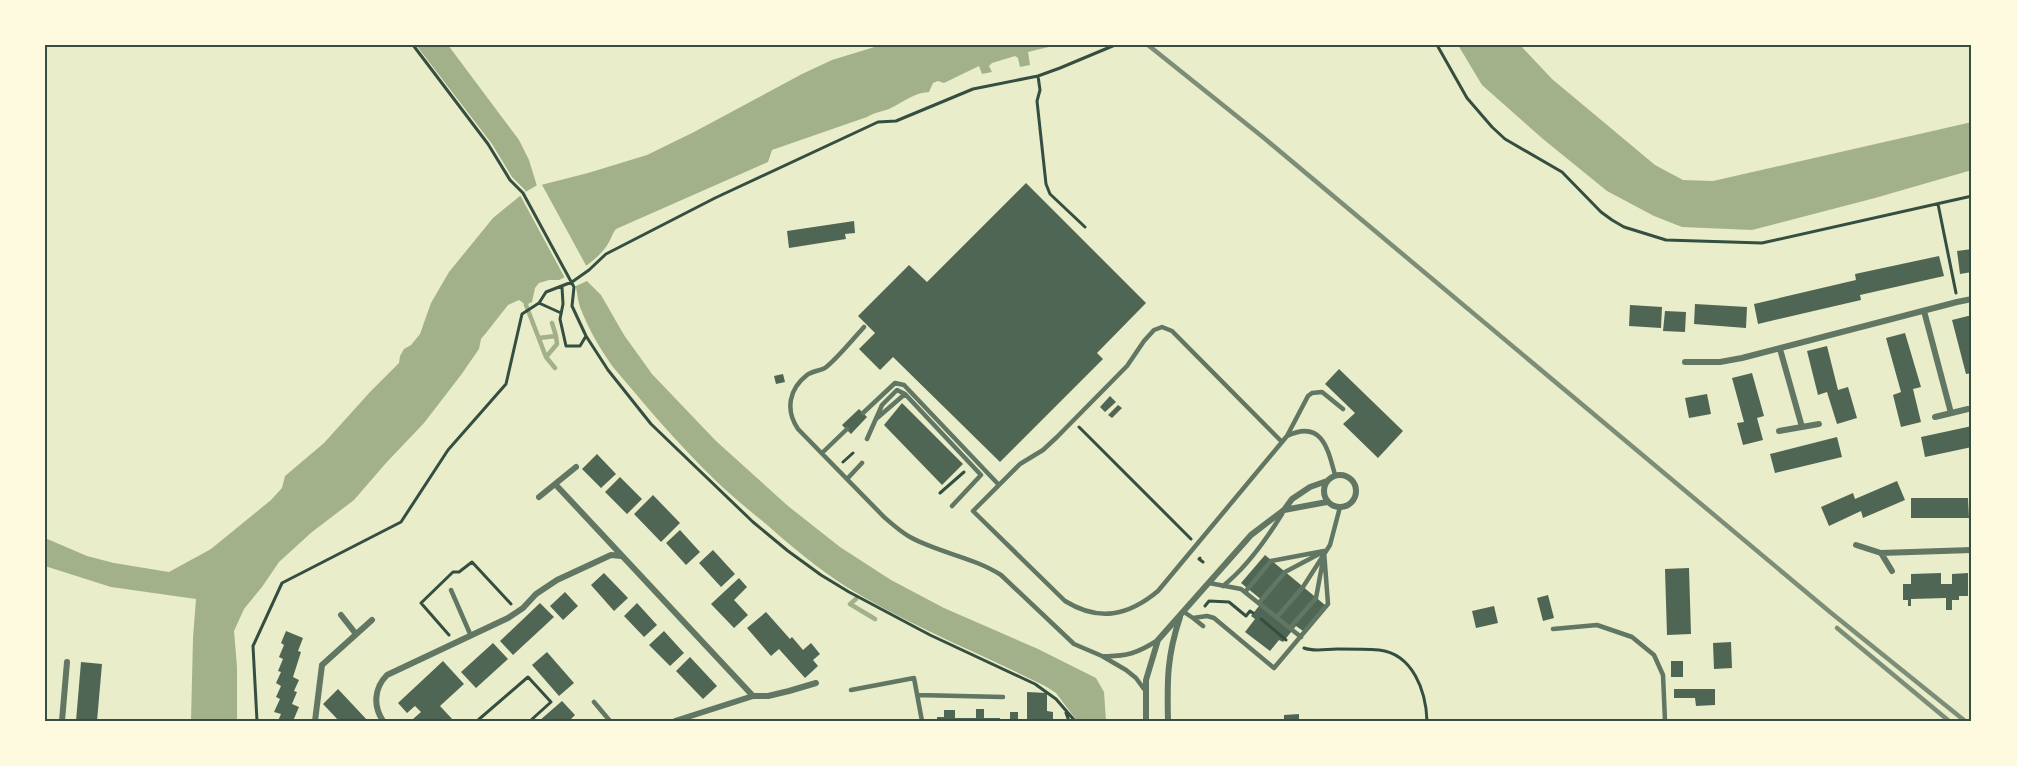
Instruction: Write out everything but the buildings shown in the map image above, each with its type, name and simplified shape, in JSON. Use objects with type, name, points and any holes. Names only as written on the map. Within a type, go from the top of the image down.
[{"type":"street","points":[[1685,362],[1720,362],[1780,349],[1972,299]]},
{"type":"street","points":[[1924,310],[1951,413]]},
{"type":"street","points":[[1780,349],[1802,427]]},
{"type":"street","points":[[1935,417],[1968,409]]},
{"type":"street","points":[[1779,431],[1819,424]]},
{"type":"street","points":[[539,497],[576,467]]},
{"type":"street","points":[[1146,721],[1144,689],[1158,640],[1166,629],[1182,614],[1251,535],[1284,510],[1292,499],[1335,475],[1345,475],[1353,481],[1355,486],[1355,496],[1345,507],[1327,502],[1284,510]]},
{"type":"street","points":[[1327,481],[1323,492],[1327,502]]},
{"type":"street","points":[[556,485],[753,696]]},
{"type":"street","points":[[1856,545],[1881,553],[1972,550]]},
{"type":"street","points":[[1881,553],[1892,571]]},
{"type":"street","points":[[383,721],[376,699],[382,680],[404,667],[514,615],[536,594],[557,580],[611,555],[621,556]]},
{"type":"street","points":[[1168,721],[1169,654],[1182,614]]},
{"type":"street","points":[[341,615],[356,634]]},
{"type":"street","points":[[315,721],[320,669],[372,620]]},
{"type":"street","points":[[62,721],[67,662]]},
{"type":"street","points":[[675,721],[753,696],[789,692],[816,683]]},
{"type":"lane","points":[[864,327],[825,368],[808,374],[792,396],[789,408],[794,422],[899,530],[922,542],[988,566],[1001,575],[1074,644],[1102,656],[1133,675],[1144,689]]},
{"type":"lane","points":[[1281,441],[1172,331],[1162,327],[1154,330],[1127,366],[1057,437],[1043,450],[1020,464],[973,511],[1065,601],[1083,610],[1102,614],[1116,613],[1136,606],[1158,591],[1287,436],[1308,396],[1322,392],[1343,409]]},
{"type":"lane","points":[[863,413],[895,383],[904,385],[999,485]]},
{"type":"lane","points":[[867,438],[882,405],[897,390],[905,394],[981,475],[952,506]]},
{"type":"lane","points":[[822,453],[847,429]]},
{"type":"lane","points":[[1287,436],[1305,431],[1317,435],[1326,444],[1335,475]]},
{"type":"lane","points":[[847,479],[862,463]]},
{"type":"lane","points":[[1277,618],[1303,587],[1330,544],[1340,507]]},
{"type":"lane","points":[[1223,586],[1242,568],[1270,533],[1284,510]]},
{"type":"lane","points":[[1245,592],[1272,561],[1324,551]]},
{"type":"lane","points":[[1259,603],[1285,572],[1324,551]]},
{"type":"lane","points":[[1290,628],[1316,598],[1324,551]]},
{"type":"lane","points":[[1269,673],[1328,604],[1324,551]]},
{"type":"lane","points":[[1209,583],[1241,589],[1301,637]]},
{"type":"lane","points":[[451,590],[471,636]]},
{"type":"lane","points":[[1182,614],[1193,618],[1203,626]]},
{"type":"lane","points":[[1193,618],[1208,616],[1214,618],[1274,668]]},
{"type":"lane","points":[[1552,629],[1597,625],[1632,637],[1654,654],[1663,675],[1665,721]]},
{"type":"lane","points":[[1102,656],[1119,657],[1138,651],[1158,640]]},
{"type":"lane","points":[[851,690],[914,678],[922,721]]},
{"type":"lane","points":[[917,695],[1003,697]]},
{"type":"lane","points":[[594,702],[610,721]]},
{"type":"path","points":[[413,45],[488,144],[510,180],[524,193],[574,287],[572,306],[586,336],[608,370],[651,424],[713,486],[788,551],[849,592],[930,635],[1035,684],[1056,699],[1075,721]]},
{"type":"path","points":[[257,721],[253,646],[282,583],[401,522],[448,450],[506,384],[522,314],[539,303],[546,292],[562,287],[589,270],[606,254],[715,198],[878,122],[896,121],[973,89],[1038,76],[1060,69],[1115,45]]},
{"type":"path","points":[[1437,45],[1467,98],[1505,139],[1562,172],[1601,212],[1624,227],[1666,240],[1762,243],[1972,196]]},
{"type":"path","points":[[1038,76],[1040,90],[1037,101],[1046,184],[1050,194],[1085,226]]},
{"type":"path","points":[[1938,204],[1954,287]]},
{"type":"path","points":[[562,287],[563,304],[560,319],[566,346],[580,346],[586,336]]},
{"type":"path","points":[[539,303],[561,313]]},
{"type":"path","points":[[1077,425],[1192,541]]},
{"type":"path","points":[[940,493],[972,465]]},
{"type":"path","points":[[1204,605],[1209,602],[1229,602],[1246,616],[1250,611],[1257,616]]},
{"type":"path","points":[[1305,648],[1380,650],[1395,655],[1418,678],[1424,693],[1427,721]]},
{"type":"path","points":[[477,721],[528,677],[550,702],[530,721]]},
{"type":"path","points":[[1065,708],[1069,721]]},
{"type":"shaded area","points":[[416,45],[448,45],[519,140],[529,160],[537,186],[647,155],[802,74],[832,60],[881,45],[1057,45],[1028,52],[1030,65],[1020,67],[1018,58],[1015,56],[992,63],[989,66],[992,72],[982,74],[979,66],[944,83],[938,81],[933,83],[929,92],[913,96],[889,109],[772,150],[768,162],[616,229],[604,250],[580,270],[601,295],[624,335],[652,374],[716,441],[788,506],[840,547],[891,580],[944,608],[1038,649],[1096,678],[1104,692],[1106,721],[1077,721],[1056,693],[1045,686],[869,600],[845,586],[795,549],[701,466],[613,367],[587,323],[571,274],[559,280],[539,283],[535,288],[532,302],[526,305],[519,300],[508,305],[481,339],[479,349],[461,375],[424,423],[354,500],[312,532],[279,562],[244,609],[234,631],[237,721],[191,721],[196,599],[111,587],[45,566],[45,538],[87,556],[169,572],[211,549],[271,500],[282,488],[285,476],[324,443],[399,363],[404,349],[411,345],[420,334],[431,303],[449,272],[493,218],[526,191],[512,177],[492,144]]},
{"type":"shaded area","points":[[1458,45],[1520,45],[1552,79],[1655,165],[1683,180],[1713,181],[1972,122],[1972,170],[1752,230],[1682,227],[1654,216],[1607,191],[1543,139],[1482,85]]},
{"type":"pier","points":[[541,183],[588,269],[584,271],[589,280],[574,287],[570,278],[566,280],[520,195]]},
{"type":"waterway","points":[[526,299],[526,305],[546,357],[555,368]]},
{"type":"waterway","points":[[552,323],[556,336]]},
{"type":"waterway","points":[[539,338],[556,336],[557,344],[546,357]]},
{"type":"waterway","points":[[856,599],[850,604],[875,619]]},
{"type":"railway","points":[[1148,45],[1264,138],[1830,612],[1965,721]]},
{"type":"railway","points":[[1837,628],[1949,721]]}]
